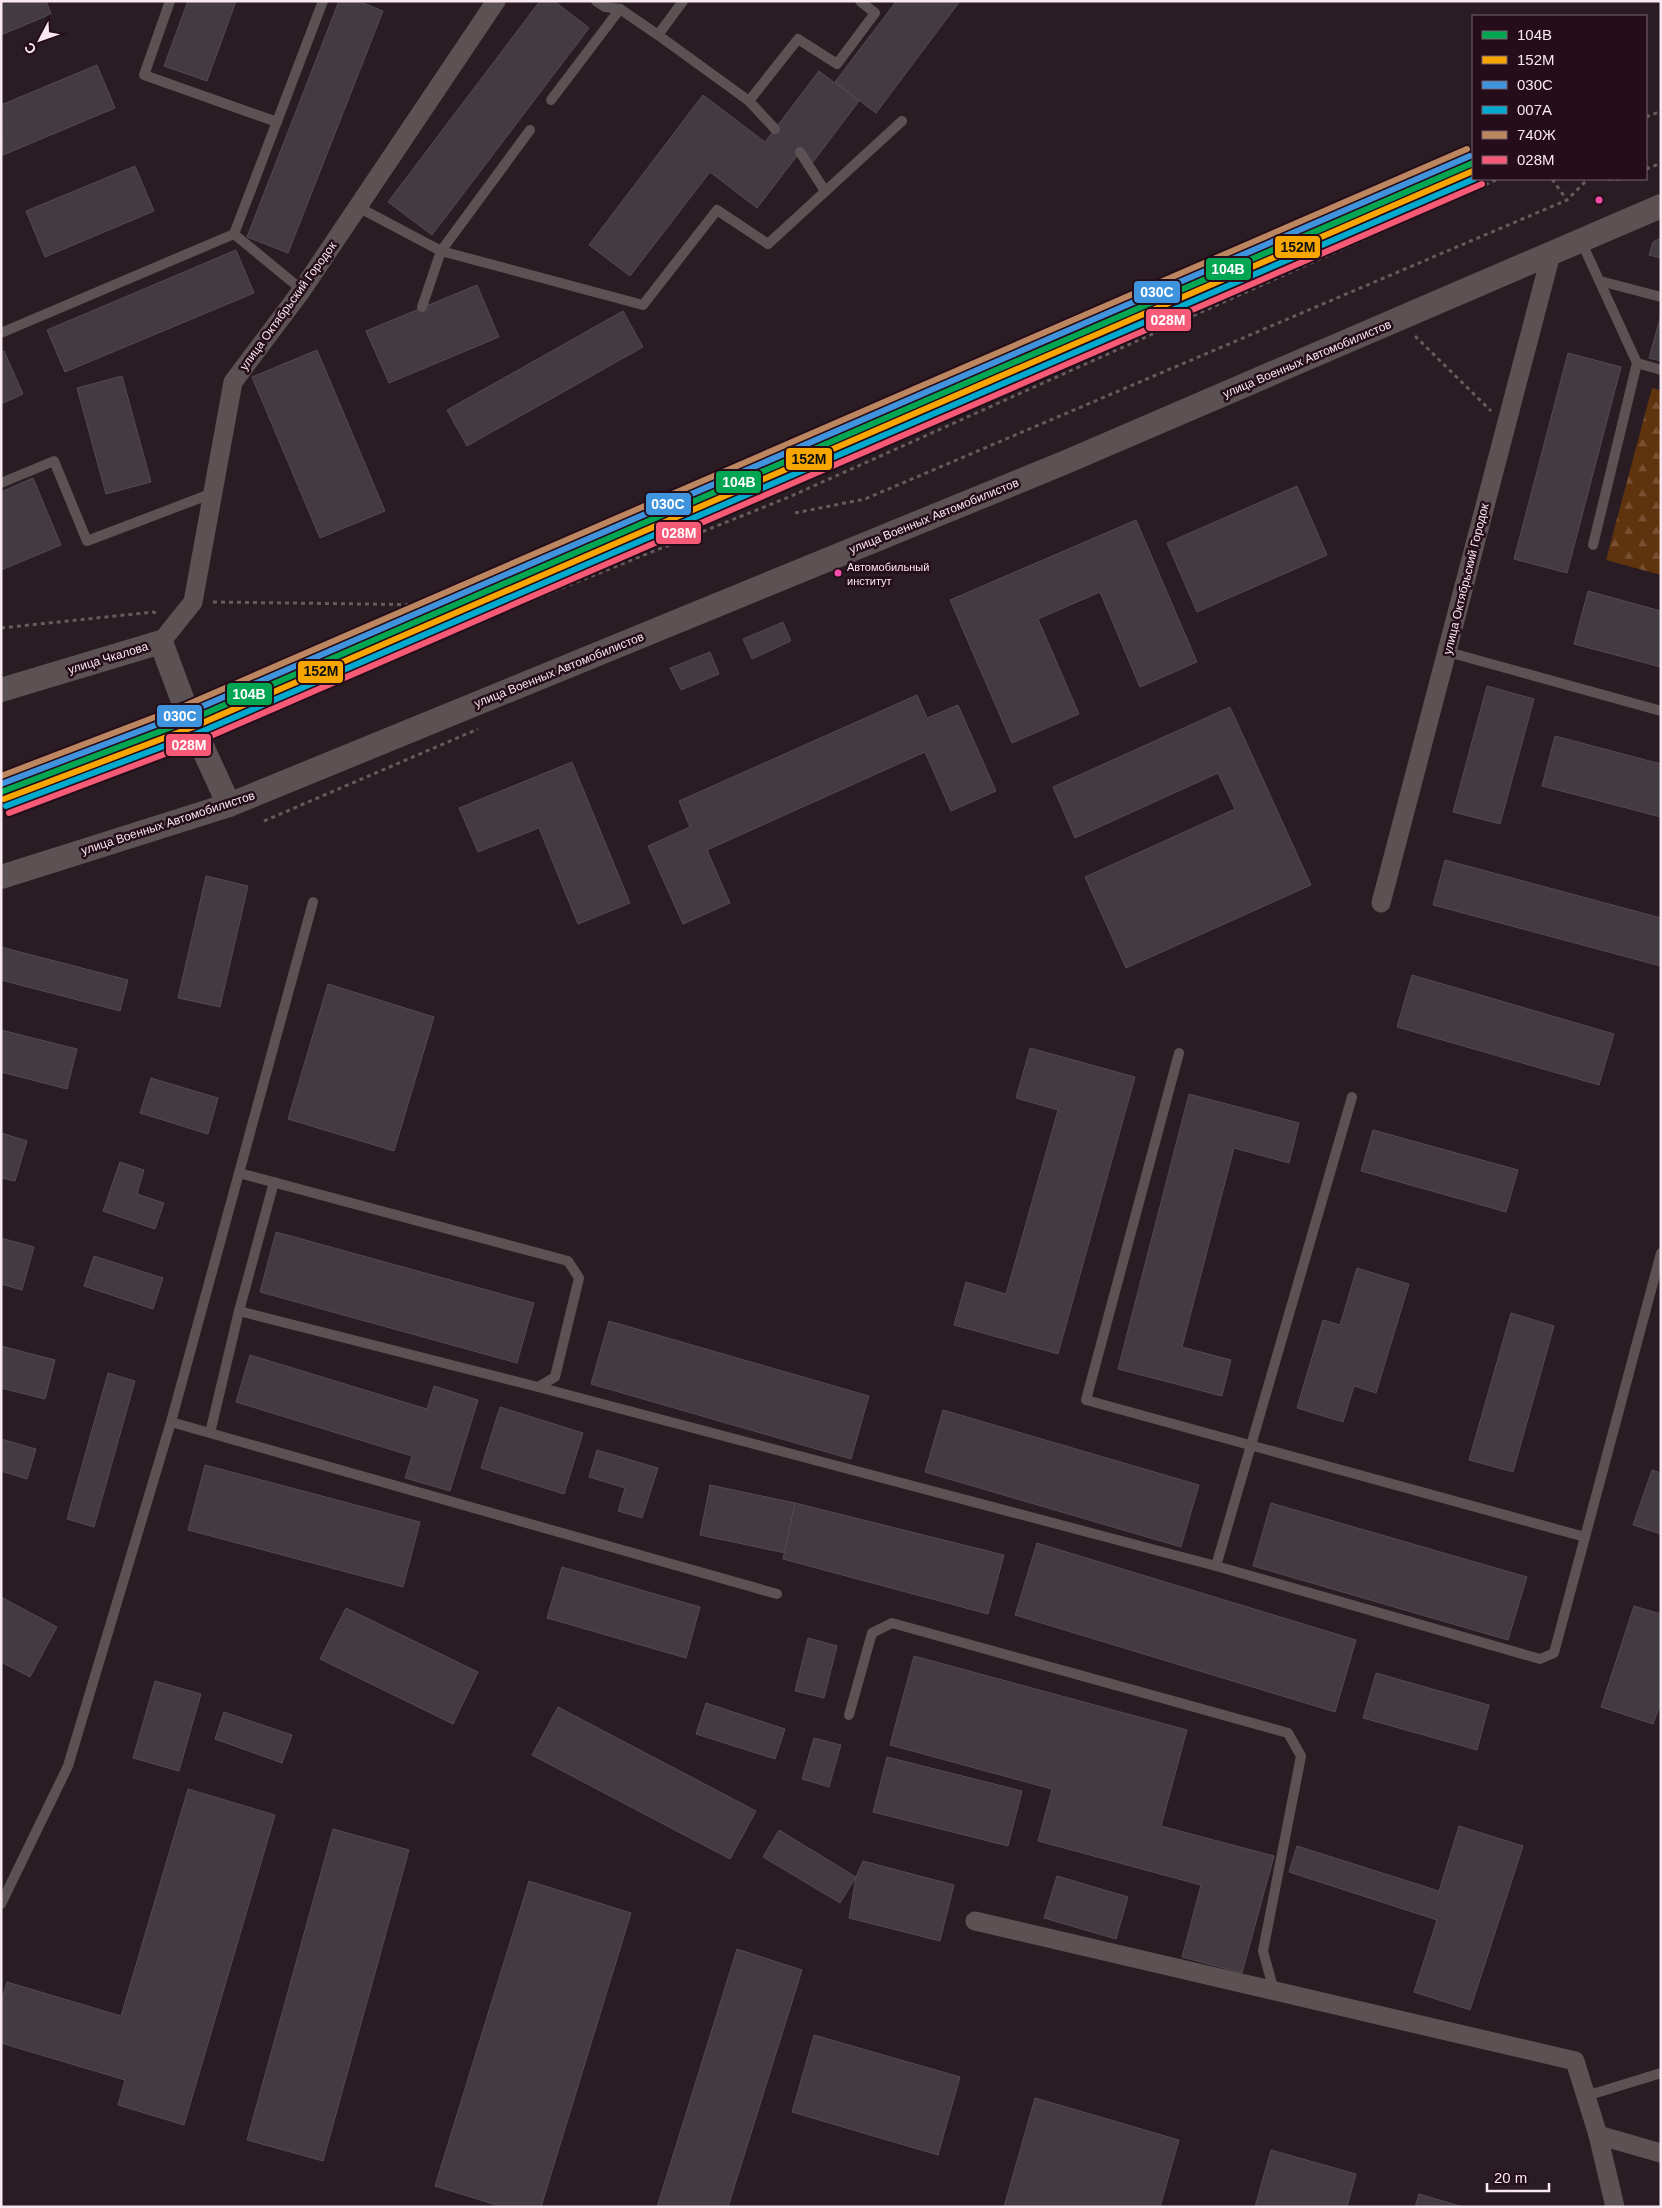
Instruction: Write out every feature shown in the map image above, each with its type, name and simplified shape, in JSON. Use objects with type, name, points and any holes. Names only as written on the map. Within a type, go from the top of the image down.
[{"type":"street","name":"улица Октябрьский Городок","points":[[166,636],[193,602],[233,382],[302,290],[496,1]]},
{"type":"street","name":"улица Военных Автомобилистов","points":[[1,877],[229,805],[1066,462],[1661,206]]},
{"type":"street","name":"улица Октябрьский Городок","points":[[1381,903],[1551,254]]},
{"type":"street","name":"улица Чкалова","points":[[1,690],[166,636],[190,720],[229,805]]},
{"type":"street","points":[[975,1921],[1575,2061],[1598,2135],[1615,2207]]},
{"type":"street","points":[[1598,2135],[1661,2152]]},
{"type":"lane","points":[[170,1],[144,75],[277,122]]},
{"type":"lane","points":[[1,333],[234,234],[323,1]]},
{"type":"lane","points":[[596,1],[620,9],[658,35],[750,101],[775,128]]},
{"type":"lane","points":[[658,35],[682,1]]},
{"type":"lane","points":[[750,101],[798,39],[837,64],[875,12],[860,1]]},
{"type":"lane","points":[[551,100],[620,9]]},
{"type":"lane","points":[[358,207],[441,251],[643,305],[717,210],[768,244],[902,122]]},
{"type":"lane","points":[[422,307],[441,251],[530,130]]},
{"type":"lane","points":[[800,152],[825,191]]},
{"type":"lane","points":[[234,234],[302,290]]},
{"type":"lane","points":[[1581,241],[1637,363],[1593,545]]},
{"type":"lane","points":[[1600,282],[1661,297]]},
{"type":"lane","points":[[1637,363],[1661,370]]},
{"type":"lane","points":[[1,483],[54,461],[87,541],[213,493]]},
{"type":"lane","points":[[1448,652],[1661,711]]},
{"type":"lane","points":[[1,1904],[68,1766],[171,1422],[313,902]]},
{"type":"lane","points":[[1179,1052],[1086,1400],[1250,1447],[1585,1537]]},
{"type":"lane","points":[[1216,1566],[1352,1096]]},
{"type":"lane","points":[[239,1173],[568,1261],[579,1278],[555,1377],[538,1387]]},
{"type":"lane","points":[[210,1433],[239,1311],[274,1182]]},
{"type":"lane","points":[[239,1311],[538,1387],[1216,1566],[1540,1660],[1554,1653],[1661,1253]]},
{"type":"lane","points":[[171,1422],[777,1594]]},
{"type":"lane","points":[[849,1715],[872,1634],[892,1623],[1288,1733],[1301,1756],[1263,1951],[1274,1990]]},
{"type":"lane","points":[[1586,2096],[1661,2073]]},
{"type":"path","points":[[1647,117],[1661,111]]},
{"type":"path","points":[[1647,169],[1661,163]]},
{"type":"path","points":[[193,602],[516,606],[789,497],[1496,180]]},
{"type":"path","points":[[1553,180],[1567,200]]},
{"type":"path","points":[[795,512],[865,498],[1567,200],[1587,180]]},
{"type":"path","points":[[1493,413],[1495,403]]},
{"type":"path","points":[[1,628],[154,612],[166,636]]},
{"type":"green space","points":[[1652,388],[1661,390],[1661,575],[1606,560]]},
{"type":"building","points":[[1,1],[46,1],[51,14],[1,35]]},
{"type":"building","points":[[188,1],[236,1],[207,81],[164,66]]},
{"type":"building","points":[[339,1],[358,1],[383,11],[288,253],[247,237]]},
{"type":"building","points":[[540,1],[554,1],[589,28],[432,235],[388,202]]},
{"type":"building","points":[[893,1],[960,1],[876,113],[835,82],[895,3]]},
{"type":"building","points":[[97,65],[115,108],[3,155],[1,105]]},
{"type":"building","points":[[819,71],[859,101],[813,162],[800,152],[757,208],[710,172],[630,276],[589,245],[703,95],[765,142]]},
{"type":"building","points":[[135,166],[154,211],[45,257],[26,211]]},
{"type":"building","points":[[1661,238],[1661,258],[1649,255],[1653,242]]},
{"type":"building","points":[[236,250],[254,293],[65,372],[47,330]]},
{"type":"building","points":[[477,285],[499,337],[389,383],[366,331]]},
{"type":"building","points":[[623,311],[643,347],[467,446],[447,410]]},
{"type":"building","points":[[1661,315],[1661,361],[1649,358]]},
{"type":"building","points":[[317,350],[385,511],[320,538],[252,377]]},
{"type":"building","points":[[4,351],[23,394],[1,404],[1,352]]},
{"type":"building","points":[[1568,353],[1621,367],[1567,573],[1514,559]]},
{"type":"building","points":[[122,376],[151,482],[106,494],[77,388]]},
{"type":"building","points":[[33,478],[61,545],[1,570],[1,492]]},
{"type":"building","points":[[1297,486],[1327,555],[1197,612],[1167,543]]},
{"type":"building","points":[[1136,520],[1197,662],[1140,687],[1100,592],[1038,619],[1079,714],[1012,743],[950,600]]},
{"type":"building","points":[[1588,591],[1661,611],[1661,667],[1574,644]]},
{"type":"building","points":[[783,622],[791,641],[752,659],[743,639]]},
{"type":"building","points":[[710,652],[719,674],[681,690],[670,668]]},
{"type":"building","points":[[1487,686],[1534,699],[1500,824],[1453,812]]},
{"type":"building","points":[[917,695],[927,718],[958,705],[996,791],[951,811],[925,752],[707,850],[730,903],[683,924],[648,846],[690,827],[679,801]]},
{"type":"building","points":[[1230,707],[1311,885],[1126,968],[1085,877],[1235,809],[1218,773],[1075,838],[1053,787]]},
{"type":"building","points":[[1555,736],[1661,764],[1661,817],[1542,786]]},
{"type":"building","points":[[572,762],[630,903],[578,924],[539,828],[478,852],[459,808]]},
{"type":"building","points":[[1445,860],[1661,918],[1661,966],[1433,905]]},
{"type":"building","points":[[206,876],[248,886],[220,1007],[178,998]]},
{"type":"building","points":[[1,947],[128,980],[120,1011],[1,980]]},
{"type":"building","points":[[1412,975],[1614,1034],[1599,1085],[1397,1027]]},
{"type":"building","points":[[328,984],[434,1017],[394,1151],[288,1119]]},
{"type":"building","points":[[1,1030],[77,1049],[67,1089],[1,1072]]},
{"type":"building","points":[[1030,1048],[1135,1077],[1058,1354],[954,1325],[966,1282],[1006,1294],[1058,1110],[1016,1098]]},
{"type":"building","points":[[151,1078],[218,1098],[208,1134],[140,1113]]},
{"type":"building","points":[[1189,1094],[1299,1123],[1289,1163],[1234,1148],[1182,1347],[1231,1360],[1222,1396],[1118,1369]]},
{"type":"building","points":[[1373,1130],[1518,1170],[1506,1212],[1361,1171]]},
{"type":"building","points":[[1,1133],[27,1141],[15,1181],[1,1178]]},
{"type":"building","points":[[120,1162],[144,1170],[137,1194],[164,1203],[155,1229],[103,1211]]},
{"type":"building","points":[[276,1232],[534,1303],[517,1363],[260,1292]]},
{"type":"building","points":[[1,1238],[34,1247],[22,1290],[1,1284]]},
{"type":"building","points":[[94,1256],[163,1278],[153,1309],[84,1286]]},
{"type":"building","points":[[1357,1268],[1409,1284],[1376,1393],[1354,1386],[1343,1422],[1297,1408],[1323,1320],[1340,1325]]},
{"type":"building","points":[[1511,1313],[1554,1326],[1513,1472],[1469,1460]]},
{"type":"building","points":[[609,1321],[869,1396],[851,1459],[591,1384]]},
{"type":"building","points":[[1,1346],[55,1360],[45,1399],[1,1388]]},
{"type":"building","points":[[250,1355],[427,1409],[434,1386],[478,1400],[450,1491],[405,1478],[412,1456],[236,1402]]},
{"type":"building","points":[[108,1373],[135,1381],[94,1527],[67,1519]]},
{"type":"building","points":[[500,1407],[583,1433],[564,1494],[481,1468]]},
{"type":"building","points":[[943,1410],[1199,1485],[1181,1547],[925,1472]]},
{"type":"building","points":[[1,1439],[36,1449],[27,1479],[1,1471]]},
{"type":"building","points":[[597,1450],[658,1468],[642,1518],[618,1511],[625,1488],[589,1477]]},
{"type":"building","points":[[205,1465],[420,1522],[403,1587],[188,1530]]},
{"type":"building","points":[[1652,1470],[1661,1473],[1661,1534],[1633,1525]]},
{"type":"building","points":[[710,1485],[795,1503],[785,1553],[700,1535]]},
{"type":"building","points":[[795,1503],[1004,1555],[988,1614],[783,1559]]},
{"type":"building","points":[[1271,1503],[1527,1577],[1508,1640],[1253,1566]]},
{"type":"building","points":[[1037,1543],[1356,1640],[1335,1712],[1015,1615]]},
{"type":"building","points":[[562,1567],[700,1607],[686,1658],[547,1618]]},
{"type":"building","points":[[1,1597],[57,1627],[30,1677],[1,1662]]},
{"type":"building","points":[[1634,1606],[1661,1614],[1661,1702],[1653,1724],[1601,1707]]},
{"type":"building","points":[[346,1608],[478,1672],[453,1724],[320,1659]]},
{"type":"building","points":[[808,1638],[837,1646],[824,1698],[795,1691]]},
{"type":"building","points":[[914,1656],[1187,1730],[1161,1826],[1274,1856],[1242,1973],[1182,1957],[1201,1885],[1038,1841],[1052,1789],[890,1745]]},
{"type":"building","points":[[1376,1673],[1489,1705],[1477,1750],[1363,1718]]},
{"type":"building","points":[[155,1681],[201,1694],[179,1771],[133,1758]]},
{"type":"building","points":[[706,1703],[785,1729],[775,1759],[696,1734]]},
{"type":"building","points":[[558,1707],[756,1811],[730,1859],[532,1755]]},
{"type":"building","points":[[224,1712],[292,1735],[282,1763],[215,1739]]},
{"type":"building","points":[[814,1738],[841,1745],[829,1787],[802,1779]]},
{"type":"building","points":[[887,1757],[1022,1791],[1008,1846],[873,1812]]},
{"type":"building","points":[[188,1789],[275,1815],[184,2125],[118,2105],[125,2080],[1,2043],[1,2003],[7,1982],[121,2016]]},
{"type":"building","points":[[1459,1826],[1523,1846],[1470,2010],[1414,1992],[1437,1920],[1289,1872],[1297,1846],[1439,1891]]},
{"type":"building","points":[[333,1829],[409,1850],[323,2161],[247,2140]]},
{"type":"building","points":[[779,1830],[856,1877],[840,1903],[763,1857]]},
{"type":"building","points":[[863,1861],[954,1885],[940,1941],[849,1918],[856,1877]]},
{"type":"building","points":[[1057,1876],[1128,1897],[1116,1939],[1044,1918]]},
{"type":"building","points":[[529,1881],[631,1913],[541,2207],[503,2207],[435,2186]]},
{"type":"building","points":[[737,1949],[802,1970],[728,2207],[657,2207]]},
{"type":"building","points":[[814,2035],[960,2077],[938,2155],[792,2112]]},
{"type":"building","points":[[1035,2098],[1179,2140],[1160,2207],[1004,2207]]},
{"type":"building","points":[[1271,2150],[1356,2174],[1347,2207],[1255,2207]]},
{"type":"building","points":[[1419,2194],[1463,2207],[1415,2207]]},
{"type":"transit line","name":"740Ж","points":[[1,776],[184,706],[1467,149]]},
{"type":"transit line","name":"030C","points":[[1,784],[187,713],[1470,156]]},
{"type":"transit line","name":"104В","points":[[1,792],[190,720],[1472,163]]},
{"type":"transit line","name":"152М","points":[[4,799],[193,727],[1472,171]]},
{"type":"transit line","name":"007А","points":[[6,806],[196,734],[1472,180]]},
{"type":"transit line","name":"028М","points":[[9,813],[199,741],[1482,184]]},
{"type":"place","name":"Автомобильный институт","points":[[838,573]]}]
